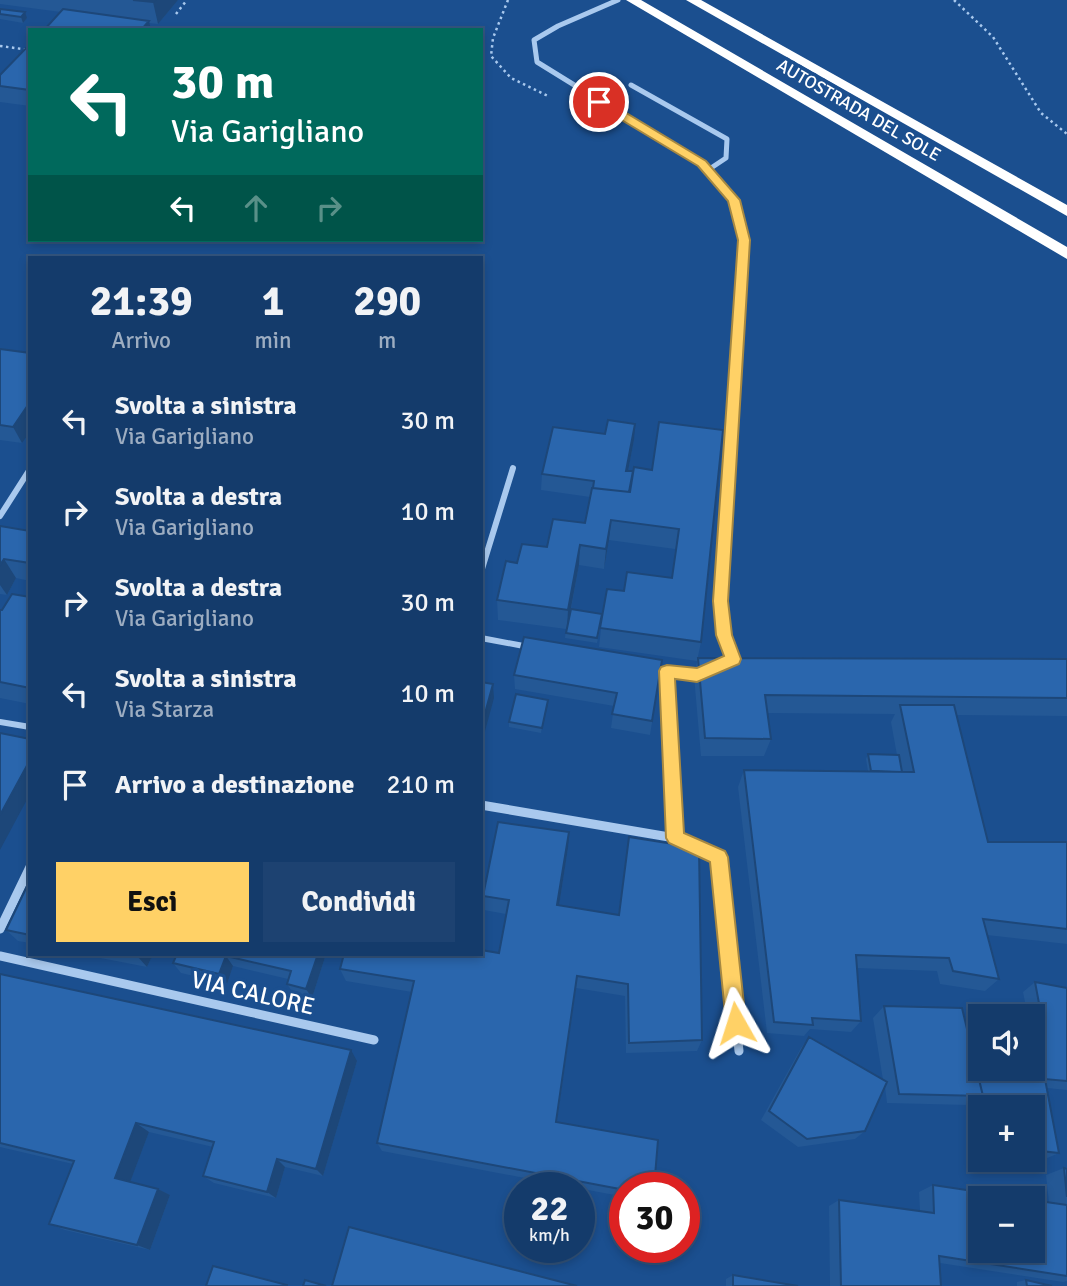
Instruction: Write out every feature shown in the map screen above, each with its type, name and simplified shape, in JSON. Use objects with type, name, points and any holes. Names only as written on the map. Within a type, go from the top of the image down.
[{"type":"highway","name":"AUTOSTRADA DEL SOLE","points":[[632,0],[1067,254]]},
{"type":"highway","name":"AUTOSTRADA DEL SOLE","points":[[692,0],[1067,211]]},
{"type":"street","points":[[618,0],[558,26],[534,40],[537,62],[702,164],[734,200],[744,240],[721,601],[724,635],[733,659]]},
{"type":"street","points":[[631,85],[727,139],[726,158],[708,170]]},
{"type":"street","points":[[483,566],[513,468]]},
{"type":"street","points":[[0,516],[28,472]]},
{"type":"street","points":[[483,638],[534,648]]},
{"type":"street","points":[[721,664],[733,659],[747,660]]},
{"type":"street","points":[[653,669],[697,675],[709,670]]},
{"type":"street","points":[[667,671],[675,838]]},
{"type":"street","points":[[0,722],[28,727]]},
{"type":"street","points":[[483,805],[675,838],[719,857],[739,1051]]},
{"type":"street","points":[[0,929],[28,871]]},
{"type":"street","name":"VIA CALORE","points":[[0,956],[374,1040]]},
{"type":"path","points":[[176,14],[187,0]]},
{"type":"path","points":[[954,0],[993,37],[1041,113],[1067,134]]},
{"type":"path","points":[[0,46],[28,50]]},
{"type":"building","points":[[0,9],[25,12],[21,17],[0,14]]},
{"type":"building","points":[[63,9],[149,21],[143,28],[46,28]]},
{"type":"building","points":[[28,46],[28,90],[0,86],[0,75]]},
{"type":"building","points":[[0,349],[28,353],[28,405],[13,427],[0,425]]},
{"type":"building","points":[[608,420],[635,424],[626,471],[633,471],[629,492],[593,488],[594,481],[542,474],[553,427],[605,434]]},
{"type":"building","points":[[659,422],[723,430],[701,642],[600,628],[607,589],[624,591],[627,572],[672,578],[679,529],[611,520],[606,549],[580,545],[568,610],[497,600],[506,561],[517,563],[522,544],[547,547],[553,519],[585,523],[592,488],[630,492],[634,467],[652,470]]},
{"type":"building","points":[[0,526],[28,531],[28,563],[4,559],[0,565]]},
{"type":"building","points":[[12,594],[28,597],[28,688],[0,682],[2,610]]},
{"type":"building","points":[[571,609],[602,614],[597,638],[566,633]]},
{"type":"building","points":[[524,637],[662,660],[652,721],[612,714],[617,693],[514,675]]},
{"type":"building","points":[[698,658],[1067,659],[1067,698],[765,695],[771,739],[705,738]]},
{"type":"building","points":[[483,682],[493,684],[483,721]]},
{"type":"building","points":[[516,694],[548,700],[542,728],[509,722]]},
{"type":"building","points":[[900,705],[954,705],[988,842],[1067,842],[1067,929],[983,919],[999,979],[953,971],[949,958],[856,955],[861,1021],[812,1018],[813,1025],[774,1022],[744,770],[914,772]]},
{"type":"building","points":[[0,733],[28,739],[28,764],[0,815]]},
{"type":"building","points":[[868,754],[899,755],[902,772],[871,771]]},
{"type":"building","points":[[498,822],[569,832],[557,905],[619,915],[629,837],[699,848],[702,1040],[629,1043],[628,984],[577,976],[556,1122],[658,1140],[655,1172],[609,1172],[609,1187],[595,1184],[595,1172],[530,1172],[377,1143],[414,981],[340,969],[343,956],[483,956],[483,950],[499,953],[509,900],[483,896]]},
{"type":"building","points":[[28,884],[28,935],[6,930]]},
{"type":"building","points":[[176,956],[226,956],[219,974],[173,963]]},
{"type":"building","points":[[226,956],[317,956],[306,989],[287,984],[291,971]]},
{"type":"building","points":[[0,974],[351,1050],[316,1169],[277,1159],[267,1192],[203,1176],[214,1142],[136,1123],[115,1178],[158,1189],[137,1245],[49,1224],[74,1161],[0,1143]]},
{"type":"building","points":[[1035,982],[1067,988],[1067,1081],[1045,1079],[1045,1004],[1039,1004]]},
{"type":"building","points":[[884,1006],[962,1008],[968,1033],[968,1081],[979,1081],[983,1095],[899,1094]]},
{"type":"building","points":[[809,1037],[887,1082],[865,1131],[807,1139],[769,1111]]},
{"type":"building","points":[[1045,1079],[1059,1153],[1045,1151],[1045,1095],[983,1095],[979,1081]]},
{"type":"building","points":[[1064,1168],[1067,1169],[1067,1197]]},
{"type":"building","points":[[933,1185],[968,1190],[968,1261],[939,1256],[941,1286],[841,1286],[839,1200],[934,1213]]},
{"type":"building","points":[[1045,1202],[1067,1205],[1067,1276],[984,1263],[1045,1263]]},
{"type":"building","points":[[349,1227],[577,1286],[332,1286]]},
{"type":"building","points":[[213,1266],[287,1285],[287,1286],[206,1286]]},
{"type":"building","points":[[733,1275],[798,1286],[733,1286]]},
{"type":"building","points":[[305,1280],[326,1286],[303,1286]]},
{"type":"building","points":[[1026,1280],[1052,1286],[1027,1286]]},
{"type":"route","points":[[599,102],[702,164],[734,200],[744,240],[721,601],[724,635],[733,659],[697,675],[667,671],[675,838],[719,857],[736,1023]]}]
